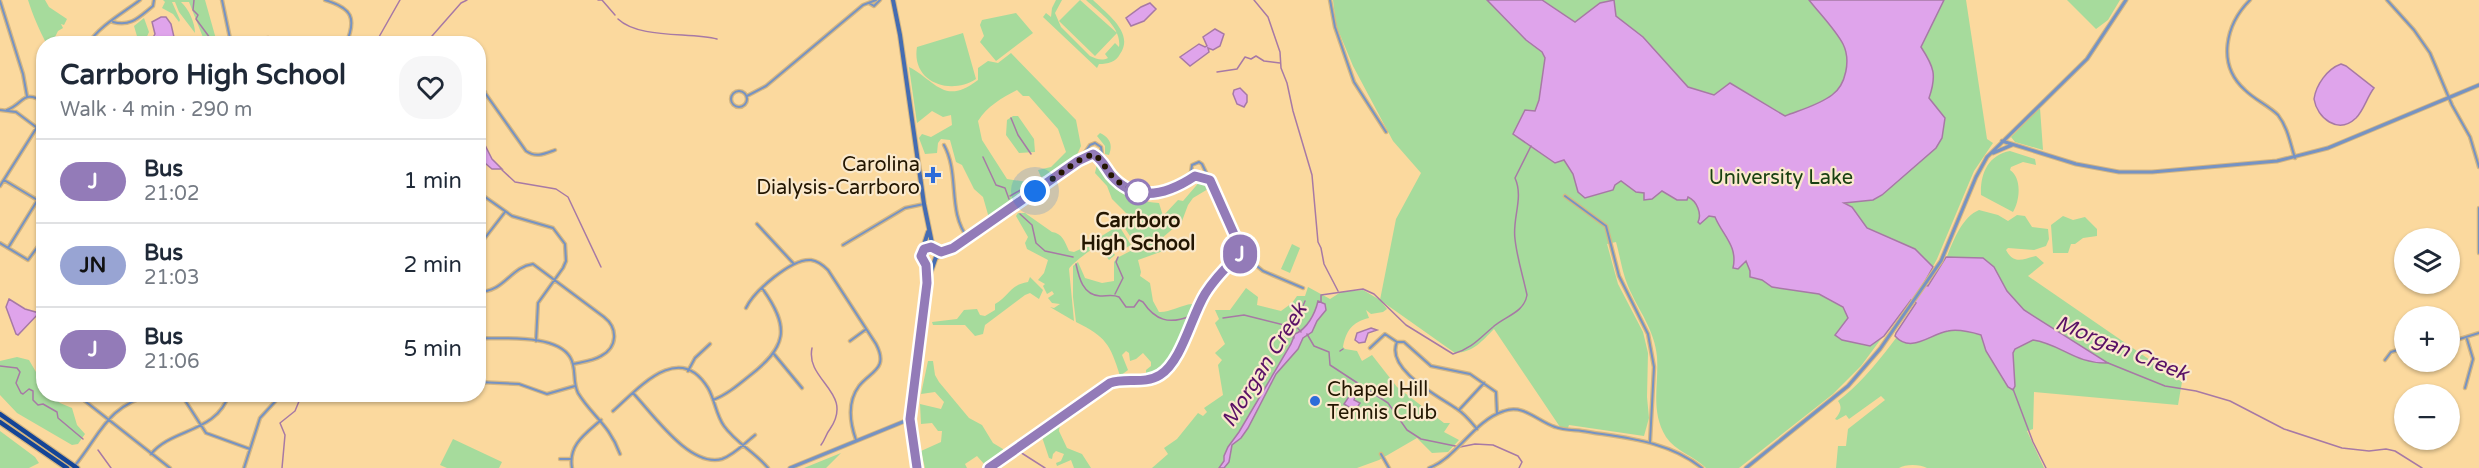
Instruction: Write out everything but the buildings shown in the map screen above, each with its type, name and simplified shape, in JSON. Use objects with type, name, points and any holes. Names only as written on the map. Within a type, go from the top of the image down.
[{"type":"highway","points":[[0,414],[75,467]]},
{"type":"highway","points":[[0,422],[67,468]]},
{"type":"main road","points":[[893,0],[900,34],[928,230],[934,249],[934,260],[927,283],[910,419],[917,468]]},
{"type":"main road","points":[[927,283],[921,254],[928,230]]},
{"type":"main road","points":[[924,249],[934,249]]},
{"type":"main road","points":[[924,261],[934,260]]},
{"type":"street","points":[[93,36],[97,30],[113,22],[140,0]]},
{"type":"street","points":[[113,22],[123,25],[130,23],[152,8],[154,0]]},
{"type":"street","points":[[222,0],[228,36]]},
{"type":"street","points":[[325,0],[339,4],[349,14],[352,27],[349,36]]},
{"type":"street","points":[[747,96],[766,86],[862,5],[876,0]]},
{"type":"street","points":[[869,3],[874,6],[880,0]]},
{"type":"street","points":[[1330,0],[1335,27],[1354,82],[1386,132]]},
{"type":"street","points":[[1746,468],[1848,386],[1935,273],[1976,177],[1987,157],[2087,59],[2126,0]]},
{"type":"street","points":[[2250,0],[2231,25],[2227,44],[2229,63],[2243,89],[2271,109],[2283,122],[2295,158]]},
{"type":"street","points":[[2387,0],[2424,43],[2470,137],[2479,167]]},
{"type":"street","points":[[0,1],[23,74],[27,96]]},
{"type":"street","points":[[2002,141],[2076,165],[2128,173],[2265,163],[2295,158],[2328,148],[2479,85]]},
{"type":"street","points":[[736,92],[743,92],[747,96],[746,104],[742,107],[734,106],[731,102],[732,95],[736,92]]},
{"type":"street","points":[[486,93],[526,151],[540,155],[555,150]]},
{"type":"street","points":[[7,110],[27,96],[36,98]]},
{"type":"street","points":[[18,104],[18,114]]},
{"type":"street","points":[[0,110],[18,114],[36,128],[0,186]]},
{"type":"street","points":[[1078,161],[1092,144],[1097,143],[1101,147],[1100,152],[1104,164]]},
{"type":"street","points":[[944,145],[951,162],[958,223],[968,238]]},
{"type":"street","points":[[1987,157],[1999,149],[2014,145]]},
{"type":"street","points":[[1089,149],[1120,183],[1131,190],[1145,193],[1161,193],[1183,184],[1204,170]]},
{"type":"street","points":[[934,260],[1078,161],[1100,152]]},
{"type":"street","points":[[1183,184],[1191,172],[1192,165],[1198,162],[1202,164],[1242,252],[1263,271],[1303,288]]},
{"type":"street","points":[[1191,172],[1210,180]]},
{"type":"street","points":[[4,180],[36,200]]},
{"type":"street","points":[[1565,196],[1606,226],[1619,276],[1648,334],[1654,367],[1650,442]]},
{"type":"street","points":[[486,198],[505,212],[520,219],[546,224],[557,232],[565,244],[566,261],[538,303],[536,341]]},
{"type":"street","points":[[8,248],[36,203]]},
{"type":"street","points":[[843,245],[905,208],[924,204]]},
{"type":"street","points":[[2479,208],[2479,253]]},
{"type":"street","points":[[486,237],[505,212]]},
{"type":"street","points":[[757,224],[794,264]]},
{"type":"street","points":[[0,243],[28,260],[36,249]]},
{"type":"street","points":[[934,249],[941,252],[953,248]]},
{"type":"street","points":[[989,468],[1110,383],[1120,380],[1142,381],[1160,375],[1174,358],[1207,291],[1242,252]]},
{"type":"street","points":[[746,308],[750,299],[794,264],[810,260],[822,264],[828,270],[879,350],[880,361],[875,373],[862,382],[853,397],[850,422],[857,441]]},
{"type":"street","points":[[486,291],[496,289],[517,270],[527,265],[538,267],[609,321],[615,334],[613,344],[606,353],[597,358],[573,364]]},
{"type":"street","points":[[713,400],[735,387],[774,354],[780,335],[780,322],[774,305],[762,288]]},
{"type":"street","points":[[850,341],[865,330]]},
{"type":"street","points":[[2460,340],[2479,333]]},
{"type":"street","points":[[1370,348],[1385,334],[1397,342],[1404,342],[1431,366],[1470,374],[1496,392],[1498,414]]},
{"type":"street","points":[[486,338],[536,341],[559,346],[569,355],[573,364],[575,386],[579,395],[602,420],[612,435],[620,454]]},
{"type":"street","points":[[2465,388],[2474,359],[2467,339]]},
{"type":"street","points":[[1397,342],[1395,355],[1402,368],[1431,392],[1459,410],[1477,429]]},
{"type":"street","points":[[688,371],[695,358],[710,344]]},
{"type":"street","points":[[2385,360],[2394,350]]},
{"type":"street","points":[[774,354],[802,387]]},
{"type":"street","points":[[613,411],[658,372],[675,368],[688,371],[703,382],[723,425],[768,468]]},
{"type":"street","points":[[486,382],[519,384],[547,394],[575,386]]},
{"type":"street","points":[[1459,410],[1484,383]]},
{"type":"street","points":[[633,393],[683,448],[695,456],[707,460],[728,457],[755,435]]},
{"type":"street","points":[[85,402],[170,468]]},
{"type":"street","points":[[75,467],[108,421],[126,404],[131,402]]},
{"type":"street","points":[[186,402],[201,427],[209,434],[250,449]]},
{"type":"street","points":[[151,454],[161,444],[201,427],[221,409],[225,402]]},
{"type":"street","points":[[244,468],[260,418],[275,402]]},
{"type":"street","points":[[1429,468],[1441,463],[1463,441],[1498,414],[1519,409],[1555,427],[1650,442],[1678,452],[1702,468]]},
{"type":"street","points":[[790,468],[910,419]]},
{"type":"street","points":[[572,468],[571,459],[577,442],[602,420]]},
{"type":"street","points":[[1381,454],[1389,468]]},
{"type":"street","points":[[560,459],[571,459]]},
{"type":"green space","points":[[28,0],[45,0],[49,7],[67,19],[64,25],[61,24],[63,28],[56,36],[43,36]]},
{"type":"green space","points":[[163,0],[205,0],[215,36],[202,36],[189,2],[181,2],[191,16],[195,33],[179,12],[175,2],[172,2],[179,22],[173,14],[162,8],[165,2]]},
{"type":"green space","points":[[1056,0],[1062,0],[1055,13],[1061,27],[1090,56],[1097,59],[1108,58],[1105,54],[1115,43],[1119,47],[1119,40],[1108,20],[1086,0],[1093,0],[1105,11],[1117,24],[1124,39],[1124,46],[1114,61],[1099,64],[1097,68],[1043,17],[1046,13],[1051,17]]},
{"type":"green space","points":[[1080,0],[1117,33],[1095,56],[1059,21]]},
{"type":"green space","name":"University Lake","points":[[1333,0],[1966,0],[1987,139],[1993,143],[1974,171],[1929,274],[1861,366],[1833,394],[1739,468],[1706,468],[1674,446],[1661,427],[1656,398],[1656,347],[1650,329],[1626,281],[1616,242],[1607,244],[1618,284],[1643,332],[1648,353],[1649,418],[1644,436],[1569,425],[1568,428],[1560,427],[1494,329],[1473,348],[1455,353],[1380,300],[1396,219],[1421,173],[1393,141],[1353,66],[1336,25]]},
{"type":"green space","points":[[2067,0],[2120,0],[2108,20],[2096,29]]},
{"type":"green space","points":[[1016,13],[1033,33],[996,61],[980,42],[984,36],[980,25],[982,20]]},
{"type":"green space","points":[[144,18],[149,32],[147,36],[137,36],[134,26]]},
{"type":"green space","points":[[963,33],[976,79],[966,84],[944,86],[926,77],[917,59],[917,47]]},
{"type":"green space","points":[[1011,53],[1076,120],[1081,146],[1076,157],[1049,175],[1041,177],[1038,170],[1051,167],[1066,152],[1058,129],[1029,96],[1023,96],[1017,90],[1000,99],[978,121],[982,140],[1007,179],[1027,182],[1030,188],[989,218],[983,197],[974,189],[962,165],[956,162],[950,140],[941,139],[937,153],[925,154],[919,138],[922,134],[931,137],[952,125],[951,115],[943,117],[932,111],[917,123],[909,67],[941,88],[957,91],[978,80],[978,68],[988,61],[998,63]]},
{"type":"green space","points":[[2040,108],[2043,150],[2015,142],[2011,137]]},
{"type":"green space","points":[[1018,116],[1034,139],[1035,152],[1019,153],[1006,135],[1007,120]]},
{"type":"green space","points":[[1100,133],[1110,142],[1109,155],[1105,154],[1105,146],[1097,136]]},
{"type":"green space","points":[[2010,151],[2035,159],[2036,165],[2023,162],[2011,167],[2010,170],[2017,178],[2019,190],[2013,212],[1981,195],[1982,180],[1987,167],[1996,157]]},
{"type":"green space","points":[[1097,164],[1115,188],[1122,193],[1138,200],[1159,203],[1163,216],[1178,200],[1183,201],[1201,180],[1208,189],[1193,198],[1182,221],[1162,238],[1163,251],[1138,260],[1140,276],[1150,283],[1153,301],[1159,312],[1192,304],[1195,312],[1170,358],[1163,366],[1146,377],[1146,370],[1151,366],[1151,362],[1143,353],[1130,361],[1129,353],[1126,351],[1122,355],[1128,370],[1120,376],[1110,349],[1094,332],[1076,322],[1073,297],[1073,266],[1078,262],[1085,278],[1102,283],[1114,281],[1114,262],[1117,258],[1140,246],[1141,239],[1134,242],[1124,227],[1121,229],[1131,245],[1124,249],[1114,234],[1072,265],[1069,269],[1074,321],[1050,307],[1054,308],[1060,304],[1052,303],[1048,298],[1054,294],[1052,291],[1047,294],[1043,286],[1045,284],[1038,280],[1044,273],[1048,260],[1027,249],[1025,243],[1028,237],[1016,216],[1018,213],[1025,213],[1058,234],[1063,238],[1069,251],[1094,247],[1092,242],[1121,224],[1129,216],[1112,199],[1107,186],[1095,173]]},
{"type":"green space","points":[[1979,210],[1998,215],[2008,221],[2017,215],[2025,216],[2032,227],[2048,229],[2049,239],[2046,246],[2034,250],[2008,248],[2006,250],[2012,258],[2016,259],[2036,256],[2044,263],[2028,276],[2182,382],[2178,405],[2034,392],[2033,429],[2027,431],[2044,468],[1927,468],[1913,465],[1899,468],[1836,468],[1838,446],[1846,446],[1848,429],[1885,400],[1881,396],[1849,419],[1846,415],[1837,420],[1835,419],[1841,408],[1838,401],[1865,376],[1891,345],[1940,274],[1958,232],[1971,215]]},
{"type":"green space","points":[[2063,216],[2073,220],[2085,217],[2097,229],[2097,236],[2083,238],[2071,244],[2068,253],[2053,253],[2051,225]]},
{"type":"green space","points":[[1105,241],[1115,255],[1109,260],[1098,246]]},
{"type":"green space","points":[[1292,244],[1300,248],[1290,273],[1281,269]]},
{"type":"green space","points":[[1030,277],[1043,290],[1039,299],[1030,293],[1025,295],[985,325],[983,334],[975,336],[965,325],[933,325],[932,322],[957,319],[964,310],[977,309],[980,315],[985,316],[995,310],[995,304],[1013,288],[1028,282]]},
{"type":"green space","points":[[1308,287],[1330,299],[1341,292],[1363,290],[1380,300],[1387,309],[1371,314],[1366,310],[1369,318],[1358,322],[1351,328],[1343,347],[1357,351],[1362,361],[1372,355],[1397,387],[1444,423],[1450,423],[1444,432],[1459,440],[1448,452],[1432,453],[1417,438],[1379,460],[1357,468],[1152,468],[1168,454],[1164,448],[1177,439],[1198,413],[1203,416],[1207,412],[1204,408],[1223,395],[1218,365],[1222,360],[1215,353],[1225,344],[1215,323],[1219,319],[1215,310],[1230,310],[1246,288],[1258,297],[1257,305],[1281,311],[1297,296],[1305,296]]},
{"type":"green space","points":[[17,357],[29,360],[36,372],[36,402],[59,402],[72,408],[77,425],[85,434],[78,444],[72,445],[17,413],[0,395],[0,361]]},
{"type":"green space","points":[[928,361],[933,361],[935,375],[939,382],[969,418],[982,425],[993,443],[1003,449],[1003,452],[985,465],[977,456],[965,464],[967,468],[925,468],[921,451],[941,442],[942,431],[938,431],[932,423],[921,424],[920,404],[941,409],[944,402],[935,392],[921,394]]},
{"type":"green space","points":[[1060,424],[1059,431],[1067,448],[1082,454],[1091,468],[1074,468],[1071,460],[1057,466],[1056,463],[1061,461],[1064,454],[1056,451],[1052,459],[1049,458],[1042,437]]},
{"type":"green space","points":[[0,431],[35,457],[39,463],[29,468],[0,468]]},
{"type":"green space","points":[[453,439],[502,462],[499,468],[447,468],[440,465]]},
{"type":"green space","points":[[841,453],[826,468],[804,468]]},
{"type":"shaded area","name":"University Lake","points":[[1487,0],[1542,0],[1575,22],[1600,3],[1614,0],[1616,16],[1643,37],[1688,87],[1714,95],[1730,83],[1785,116],[1827,99],[1837,91],[1846,72],[1847,57],[1843,44],[1809,0],[1944,0],[1921,47],[1933,71],[1929,98],[1945,118],[1942,138],[1936,148],[1882,195],[1873,200],[1844,203],[1852,207],[1867,228],[1915,249],[1933,267],[1923,285],[1928,286],[1946,257],[1983,258],[1994,267],[2007,291],[2024,310],[2108,363],[2086,360],[2052,345],[2033,340],[2015,349],[2013,353],[2015,386],[2013,390],[2008,387],[1986,351],[1981,335],[1952,330],[1914,343],[1901,341],[1895,336],[1916,303],[1911,300],[1884,336],[1870,346],[1842,340],[1835,335],[1848,318],[1843,307],[1819,294],[1772,287],[1762,280],[1750,277],[1746,261],[1738,269],[1733,268],[1732,247],[1715,217],[1709,216],[1700,224],[1698,208],[1688,197],[1687,200],[1677,200],[1662,191],[1652,199],[1644,200],[1644,193],[1636,192],[1621,181],[1615,185],[1613,190],[1585,198],[1578,192],[1573,174],[1564,160],[1555,163],[1513,134],[1525,110],[1535,111],[1539,100],[1545,58],[1542,52],[1526,40]]},
{"type":"shaded area","points":[[1150,3],[1156,9],[1144,21],[1131,26],[1126,18]]},
{"type":"shaded area","points":[[166,17],[171,24],[174,36],[154,36],[152,22]]},
{"type":"shaded area","points":[[1215,29],[1224,34],[1220,46],[1213,50],[1208,48],[1209,52],[1190,66],[1180,57],[1199,44],[1207,46],[1203,37]]},
{"type":"shaded area","points":[[2341,64],[2374,88],[2359,115],[2349,123],[2342,125],[2329,122],[2324,118],[2314,99],[2323,78]]},
{"type":"shaded area","points":[[1240,88],[1247,95],[1244,107],[1237,104],[1233,94],[1234,90]]},
{"type":"shaded area","points":[[486,147],[492,159],[502,169],[492,169],[486,164]]},
{"type":"shaded area","points":[[9,299],[25,309],[36,312],[36,316],[18,335],[6,307]]},
{"type":"shaded area","points":[[1318,301],[1325,304],[1326,310],[1312,332],[1303,338],[1298,349],[1276,374],[1248,428],[1232,445],[1229,462],[1224,468],[1219,468],[1224,461],[1228,447],[1239,432],[1295,334],[1303,329],[1310,320]]},
{"type":"shaded area","points":[[1371,328],[1377,330],[1368,333],[1365,342],[1359,343],[1355,340],[1357,333]]},
{"type":"shaded area","points":[[1352,392],[1356,395],[1354,400],[1360,403],[1355,411],[1344,404]]},
{"type":"waterway","points":[[194,0],[193,10],[198,15],[196,19],[209,36]]},
{"type":"waterway","points":[[380,36],[400,0]]},
{"type":"waterway","points":[[432,36],[461,3],[467,0]]},
{"type":"waterway","points":[[598,0],[602,0],[615,15]]},
{"type":"waterway","points":[[1254,0],[1268,17],[1280,52],[1281,68],[1312,175],[1318,242],[1324,264],[1338,291]]},
{"type":"waterway","points":[[618,19],[639,30],[717,39]]},
{"type":"waterway","points":[[1217,72],[1237,69],[1245,57],[1251,59],[1256,56],[1264,61],[1280,63]]},
{"type":"waterway","points":[[1011,118],[1018,135],[1031,154]]},
{"type":"waterway","name":"Morgan Creek","points":[[1321,302],[1321,295],[1363,289],[1374,294],[1406,325],[1453,354],[1474,343],[1518,310],[1527,295],[1515,239],[1518,201],[1515,178],[1531,146]]},
{"type":"waterway","points":[[983,157],[996,185],[1005,188],[1009,199]]},
{"type":"waterway","points":[[502,170],[515,182],[556,189],[568,197],[601,267]]},
{"type":"waterway","points":[[1010,196],[1024,188]]},
{"type":"waterway","points":[[1020,214],[1032,225],[1036,243],[1045,251],[1073,257]]},
{"type":"waterway","points":[[1115,294],[1123,278],[1116,262],[1118,257]]},
{"type":"waterway","points":[[1076,264],[1083,285],[1094,295],[1117,296],[1126,307],[1134,307],[1139,300],[1152,313],[1163,319],[1175,320],[1190,316]]},
{"type":"waterway","points":[[1301,332],[1295,325],[1305,301]]},
{"type":"waterway","points":[[1223,318],[1244,315],[1284,325],[1294,338]]},
{"type":"waterway","points":[[1307,334],[1314,346],[1329,352],[1330,365],[1388,403],[1407,430],[1421,439],[1460,447],[1475,444],[1493,445],[1518,456],[1522,462],[1519,468]]},
{"type":"waterway","points":[[812,348],[815,369],[837,405],[836,416],[821,445]]},
{"type":"waterway","name":"Morgan Creek","points":[[2108,363],[2165,386],[2196,391],[2230,401],[2284,429],[2342,448],[2395,451],[2422,468]]},
{"type":"waterway","points":[[0,366],[17,368],[20,372],[16,383],[21,393],[29,389],[33,391],[33,400],[38,405],[43,404],[57,412],[58,418],[83,439]]},
{"type":"waterway","points":[[2013,389],[2033,442],[2046,468]]},
{"type":"waterway","points":[[282,468],[285,435],[280,423],[295,411],[299,402]]},
{"type":"waterway","points":[[98,450],[111,468]]},
{"type":"waterway","points":[[1020,452],[1045,468]]},
{"type":"bus line","name":"J","points":[[917,468],[910,419],[927,283],[926,265],[921,256],[924,249],[931,247],[941,252],[953,248],[1078,161],[1093,154],[1099,158],[1111,175],[1131,190],[1161,193],[1174,189],[1195,176],[1210,180],[1220,198],[1242,252],[1219,275],[1204,296],[1170,365],[1160,375],[1151,379],[1118,380],[1110,383],[989,468]]},
{"type":"place","name":"Carolina Dialysis-Carrboro","points":[[933,175]]},
{"type":"place","name":"Carrboro High School","points":[[1138,192]]},
{"type":"place","name":"Chapel Hill Tennis Club","points":[[1315,401]]},
{"type":"route","points":[[1035,191],[1078,161],[1093,154],[1120,183],[1131,190],[1145,193],[1138,192]]}]
